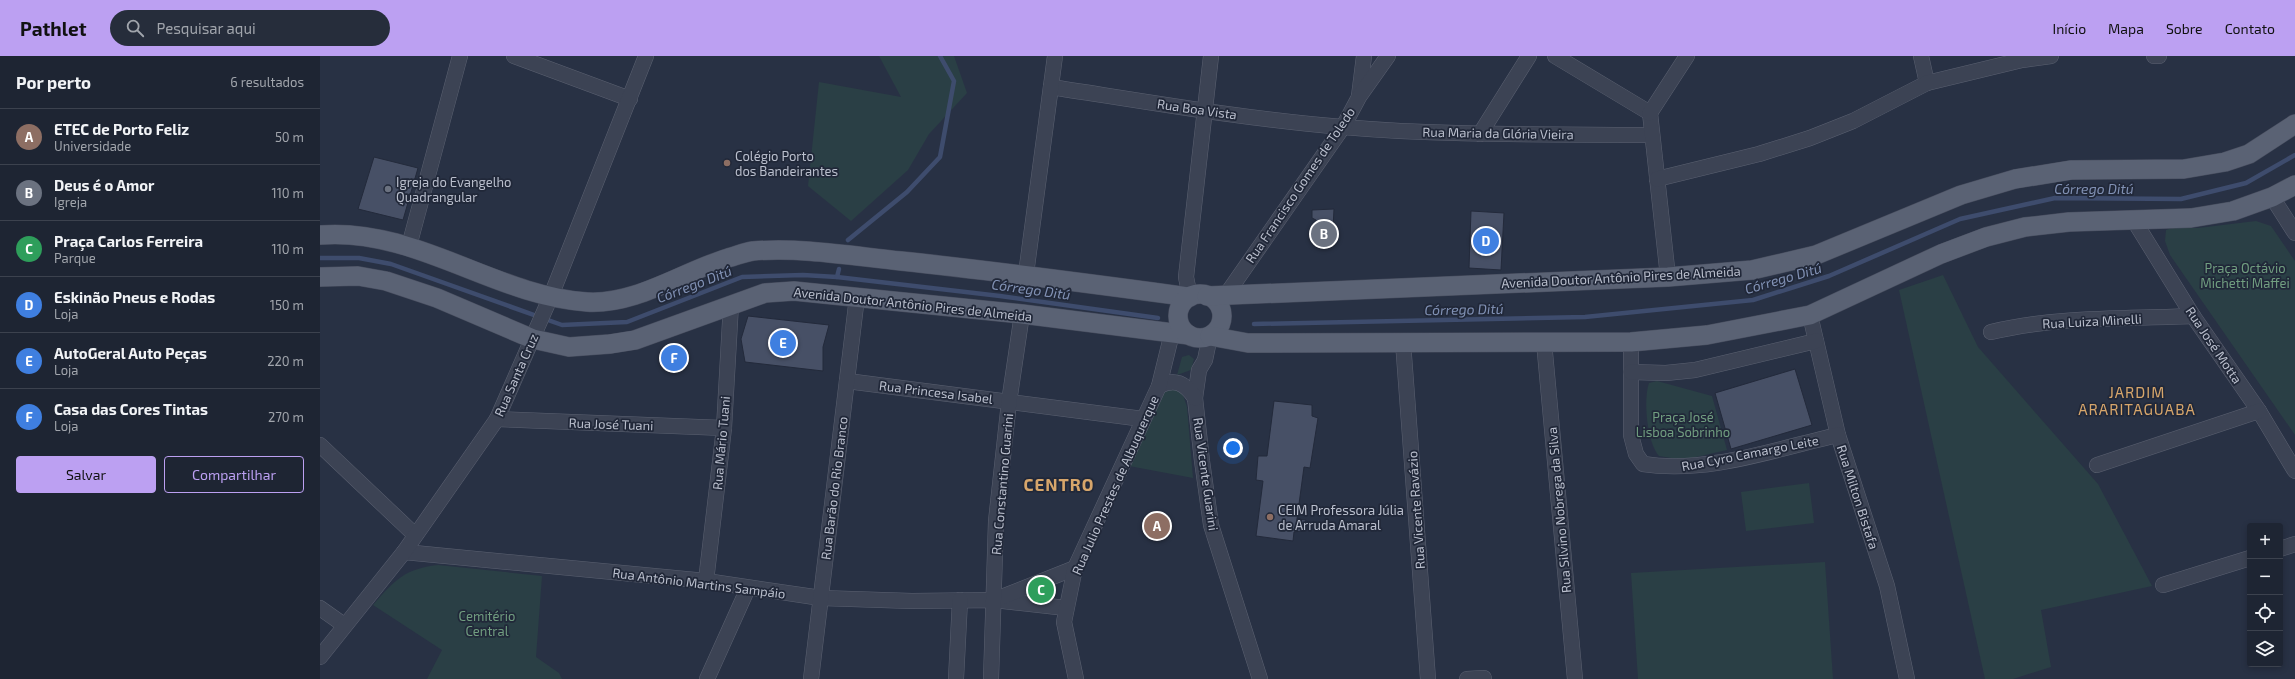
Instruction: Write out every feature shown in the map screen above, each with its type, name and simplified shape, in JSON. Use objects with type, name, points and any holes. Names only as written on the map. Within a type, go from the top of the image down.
[{"type":"main road","name":"Avenida Doutor Antônio Pires de Almeida","points":[[320,235],[356,236],[409,246],[536,293],[549,301],[610,301],[639,293],[720,261],[752,251],[809,251],[1026,274],[1198,296],[1668,277],[1752,270],[1816,255],[1961,195],[2015,179],[2071,170],[2184,169],[2225,162],[2249,154],[2295,124]]},
{"type":"main road","points":[[1210,336],[1218,329],[1222,315],[1216,302],[1198,296],[1184,302],[1178,315],[1182,329],[1181,334],[1201,338],[1210,336],[1248,342],[1631,342],[1707,335],[1810,315],[1941,254],[1986,238],[2025,227],[2069,222],[2191,218],[2233,211],[2272,197],[2295,185]]},
{"type":"main road","name":"Avenida Doutor Antônio Pires de Almeida","points":[[320,277],[358,276],[386,281],[437,298],[569,347],[610,344],[659,333],[731,304],[766,293],[794,291],[1022,314],[1181,334]]},
{"type":"street","points":[[409,246],[460,56]]},
{"type":"street","points":[[514,56],[630,98]]},
{"type":"street","name":"Rua Santa Cruz","points":[[320,657],[404,552],[497,420],[549,301],[646,56]]},
{"type":"street","points":[[1026,274],[1056,56]]},
{"type":"street","points":[[1198,296],[1186,277],[1211,56]]},
{"type":"street","points":[[1359,97],[1364,56]]},
{"type":"street","name":"Rua Francisco Gomes de Toledo","points":[[1226,295],[1343,127],[1359,97],[1388,56]]},
{"type":"street","points":[[1480,134],[1529,56]]},
{"type":"street","points":[[1555,56],[1650,113]]},
{"type":"street","points":[[1668,277],[1650,113],[1687,56]]},
{"type":"street","points":[[1921,56],[1927,83]]},
{"type":"street","points":[[1657,179],[1758,154],[1810,138],[1854,120],[1927,83],[1966,72],[2051,56]]},
{"type":"street","points":[[2154,56],[2159,56]]},
{"type":"street","name":"Rua Boa Vista","points":[[1051,87],[1204,110],[1343,127]]},
{"type":"street","name":"Rua Maria da Glória Vieira","points":[[1343,127],[1480,134],[1652,135]]},
{"type":"street","points":[[2272,197],[2295,233]]},
{"type":"street","name":"Rua José Motta","points":[[2133,219],[2193,316],[2259,411],[2295,471]]},
{"type":"street","name":"Rua Barão do Rio Branco","points":[[811,679],[857,297]]},
{"type":"street","name":"Rua Mário Tuani","points":[[706,581],[724,428],[731,304]]},
{"type":"street","name":"Rua Constantino Guarini","points":[[991,679],[996,522],[1009,402],[1022,314]]},
{"type":"street","name":"Rua Milton Bistafa","points":[[1810,315],[1838,435],[1886,586],[1907,679]]},
{"type":"street","name":"Rua Luiza Minelli","points":[[1991,332],[2022,325],[2060,321],[2193,316]]},
{"type":"street","name":"Rua Julio Prestes de Albuquerque","points":[[1076,679],[1064,622],[1076,568],[1181,334]]},
{"type":"street","name":"Rua Vicente Guarini","points":[[1210,336],[1205,360],[1199,370],[1195,398],[1211,525],[1260,679]]},
{"type":"street","points":[[1631,372],[1666,373],[1695,370],[1816,341]]},
{"type":"street","name":"Rua Vicente Ravázio","points":[[1403,342],[1428,679]]},
{"type":"street","name":"Rua Silvino Nobrega da Silva","points":[[1544,342],[1575,679]]},
{"type":"street","name":"Rua Cyro Camargo Leite","points":[[1631,342],[1631,434],[1636,454],[1643,464],[1675,468],[1722,461],[1838,435]]},
{"type":"street","name":"Rua Princesa Isabel","points":[[848,381],[1143,419]]},
{"type":"street","name":"Rua Julio Prestes de Albuquerque","points":[[1158,386],[1167,382],[1184,384],[1195,398]]},
{"type":"street","points":[[2097,465],[2259,411]]},
{"type":"street","name":"Rua José Tuani","points":[[497,420],[724,428]]},
{"type":"street","points":[[320,445],[415,535]]},
{"type":"street","points":[[2283,548],[2295,544]]},
{"type":"street","name":"Rua Antônio Martins Sampáio","points":[[404,552],[706,581],[821,598],[912,601],[994,600]]},
{"type":"street","points":[[2163,586],[2247,559]]},
{"type":"street","points":[[994,600],[1076,568]]},
{"type":"street","points":[[707,679],[748,588]]},
{"type":"street","points":[[956,679],[960,600]]},
{"type":"street","points":[[994,600],[1066,608]]},
{"type":"street","points":[[320,608],[344,626]]},
{"type":"street","points":[[1467,679],[1484,678]]},
{"type":"green space","points":[[879,56],[954,56],[967,93],[929,134],[908,170],[851,221],[808,186],[819,82],[901,97]]},
{"type":"green space","name":"Praça Octávio Michetti Maffei","points":[[2256,221],[2271,226],[2295,261],[2295,435],[2170,255],[2165,241],[2166,230],[2172,228],[2198,228]]},
{"type":"green space","points":[[1943,275],[1978,347],[2098,484],[2152,586],[2041,610],[2051,667],[2013,679],[1985,679],[1899,290]]},
{"type":"green space","points":[[1189,355],[1194,359],[1191,370],[1177,375],[1182,357]]},
{"type":"green space","name":"Praça José Lisboa Sobrinho","points":[[1657,381],[1712,396],[1727,450],[1683,460],[1659,456],[1655,450],[1649,432],[1646,410],[1647,390],[1649,383]]},
{"type":"green space","points":[[1172,387],[1182,392],[1187,407],[1193,478],[1129,466],[1163,394]]},
{"type":"green space","points":[[1809,483],[1814,523],[1746,531],[1741,492]]},
{"type":"green space","points":[[1825,562],[1833,679],[1638,679],[1631,573]]},
{"type":"green space","name":"Cemitério Central","points":[[438,565],[542,576],[536,657],[559,673],[562,679],[427,679],[442,650],[373,605],[394,582],[401,577],[417,569]]},
{"type":"green space","points":[[1049,584],[1052,587],[1048,598],[1015,597]]},
{"type":"building","name":"Igreja do Evangelho Quadrangular","points":[[374,157],[418,168],[403,220],[358,209]]},
{"type":"building","points":[[1334,209],[1332,247],[1316,247],[1316,220],[1312,218],[1312,210]]},
{"type":"building","points":[[1471,211],[1504,213],[1501,270],[1469,268]]},
{"type":"building","points":[[748,316],[829,325],[823,347],[823,371],[745,362],[741,339]]},
{"type":"building","points":[[1795,369],[1812,425],[1731,449],[1715,393]]},
{"type":"building","points":[[1274,401],[1312,405],[1312,416],[1318,418],[1310,468],[1304,467],[1297,519],[1306,520],[1302,531],[1294,532],[1293,541],[1256,536],[1263,481],[1256,480],[1258,456],[1267,456]]},
{"type":"waterway","points":[[848,240],[907,192],[940,157],[954,81],[940,56]]},
{"type":"waterway","name":"Córrego Ditú","points":[[1254,324],[1585,317],[1753,300],[1829,276],[1960,219],[2055,198],[2181,199],[2246,183],[2295,155]]},
{"type":"waterway","name":"Córrego Ditú","points":[[320,258],[359,258],[391,264],[562,325],[627,322],[742,277],[803,275],[837,277],[1000,296],[1158,318]]},
{"type":"waterway","points":[[837,277],[839,269]]},
{"type":"place","name":"Colégio Porto dos Bandeirantes","points":[[727,163]]},
{"type":"place","name":"Igreja do Evangelho Quadrangular","points":[[388,189]]},
{"type":"place","name":"Deus é o Amor","points":[[1324,234]]},
{"type":"place","name":"Eskinão Pneus e Rodas","points":[[1486,241]]},
{"type":"place","name":"AutoGeral Auto Peças","points":[[783,343]]},
{"type":"place","name":"Casa das Cores Tintas","points":[[674,358]]},
{"type":"place","name":"CEIM Professora Júlia de Arruda Amaral","points":[[1270,517]]},
{"type":"place","name":"ETEC de Porto Feliz","points":[[1157,526]]},
{"type":"place","name":"Praça Carlos Ferreira","points":[[1041,590]]},
{"type":"district","name":"JARDIM ARARITAGUABA","points":[[2137,400]]},
{"type":"district","name":"CENTRO","points":[[1059,484]]}]
